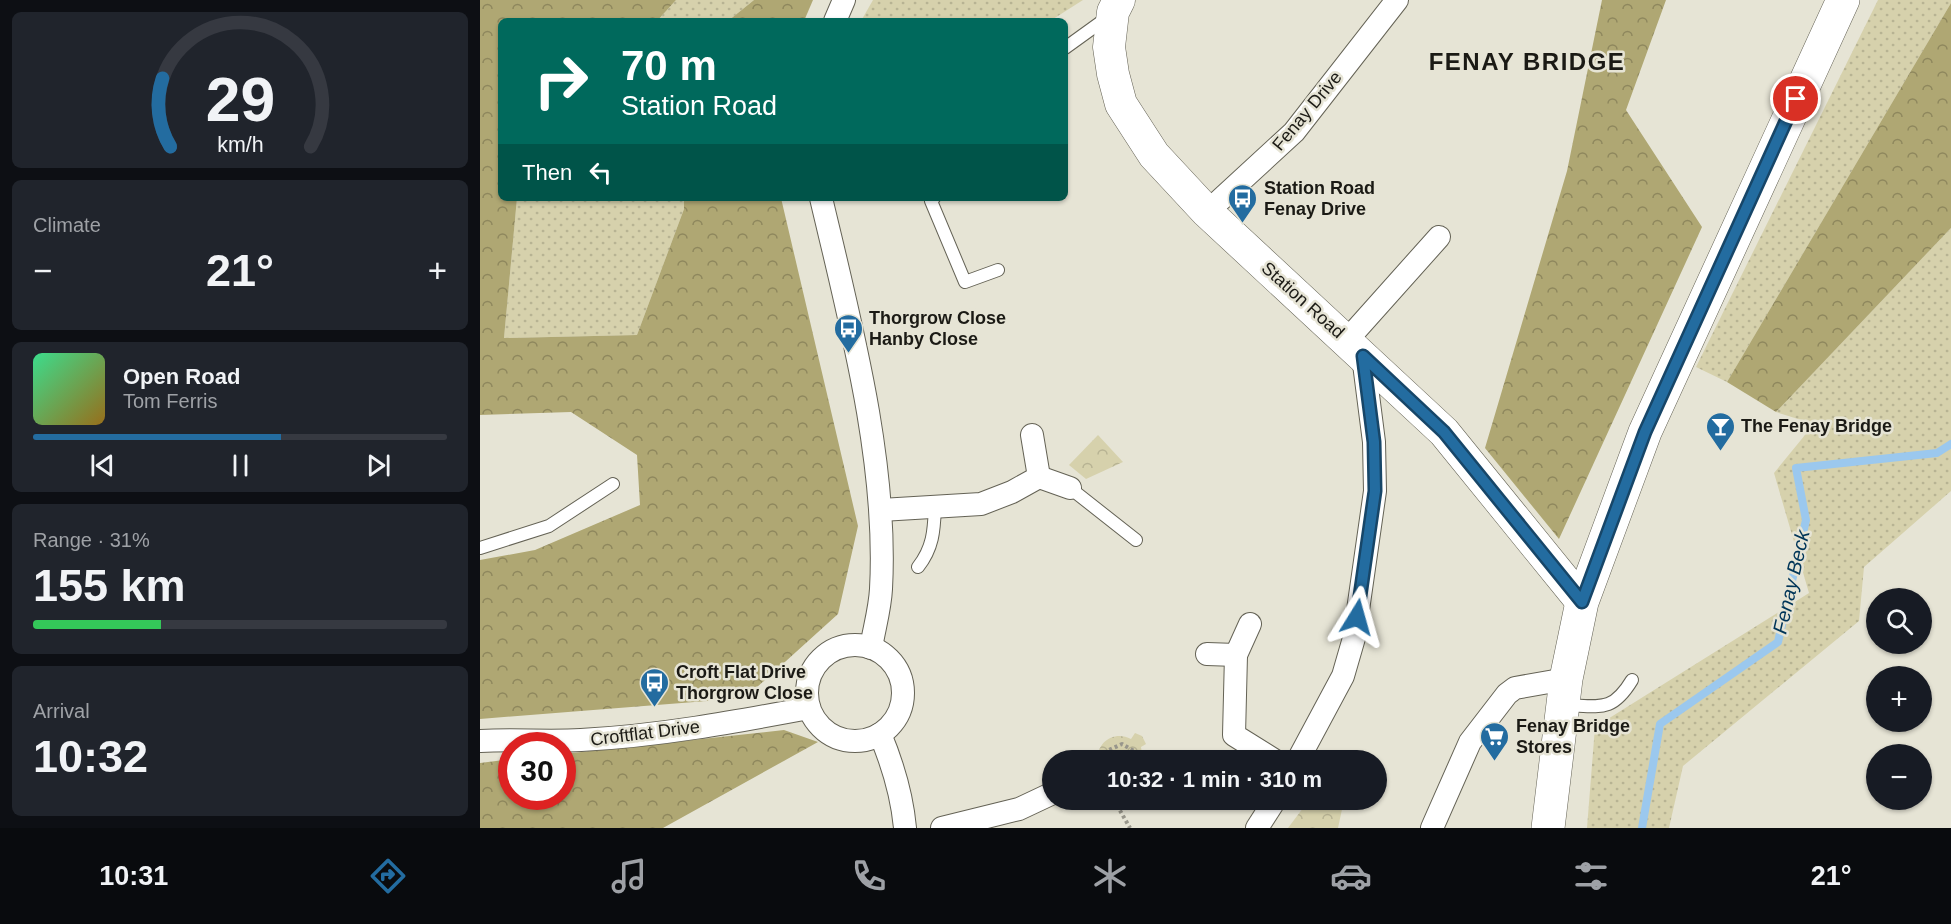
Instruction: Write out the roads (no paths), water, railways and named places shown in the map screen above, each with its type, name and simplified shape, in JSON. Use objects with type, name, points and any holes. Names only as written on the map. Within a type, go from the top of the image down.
[{"type":"highway","points":[[1548,828],[1564,692],[1582,602],[1645,432],[1843,0]]},
{"type":"street","points":[[836,18],[844,0]]},
{"type":"street","name":"Fenay Drive","points":[[1207,212],[1293,132],[1397,0]]},
{"type":"street","name":"Station Road","points":[[1116,6],[1109,46],[1113,74],[1122,104],[1154,155],[1207,212],[1444,432],[1582,602]]},
{"type":"street","points":[[822,201],[856,351],[881,510],[881,591],[871,648]]},
{"type":"street","points":[[1304,750],[1343,676],[1354,638],[1375,491],[1374,442],[1355,348],[1439,237]]},
{"type":"street","points":[[1032,435],[1038,477]]},
{"type":"street","points":[[881,510],[981,504],[1012,492],[1038,477],[1070,488]]},
{"type":"street","points":[[1250,624],[1236,655],[1234,735],[1258,750]]},
{"type":"street","points":[[856,645],[871,648],[884,655],[895,666],[902,688],[900,711],[892,724],[880,734],[867,740],[852,741],[838,738],[821,726],[809,708],[807,693],[809,678],[816,664],[827,654],[841,647],[856,645]]},
{"type":"street","points":[[1207,654],[1236,655]]},
{"type":"street","points":[[1432,828],[1470,742],[1507,694],[1515,688],[1564,692]]},
{"type":"street","name":"Croftflat Drive","points":[[480,741],[536,743],[585,740],[741,722],[809,708]]},
{"type":"street","points":[[880,734],[892,763],[903,803],[905,828]]},
{"type":"street","points":[[942,828],[1019,809],[1042,798]]},
{"type":"street","points":[[1257,828],[1269,810]]},
{"type":"lane","points":[[1068,46],[1116,6]]},
{"type":"lane","points":[[931,201],[965,282],[998,270]]},
{"type":"lane","points":[[480,548],[549,526],[613,484]]},
{"type":"lane","points":[[1070,488],[1136,540]]},
{"type":"lane","points":[[918,567],[928,554],[934,534],[934,507]]},
{"type":"lane","points":[[1564,692],[1608,705],[1620,699],[1632,680]]},
{"type":"waterway","name":"Fenay Beck","points":[[1642,828],[1660,724],[1778,642],[1806,520],[1796,468],[1937,453],[1951,444]]},
{"type":"place","name":"Station Road Fenay Drive","points":[[1243,224]]},
{"type":"place","name":"Thorgrow Close Hanby Close","points":[[848,354]]},
{"type":"place","name":"The Fenay Bridge","points":[[1720,452]]},
{"type":"place","name":"Croft Flat Drive Thorgrow Close","points":[[655,708]]},
{"type":"place","name":"Fenay Bridge Stores","points":[[1495,762]]},
{"type":"district","name":"FENAY BRIDGE","points":[[1527,61]]}]
